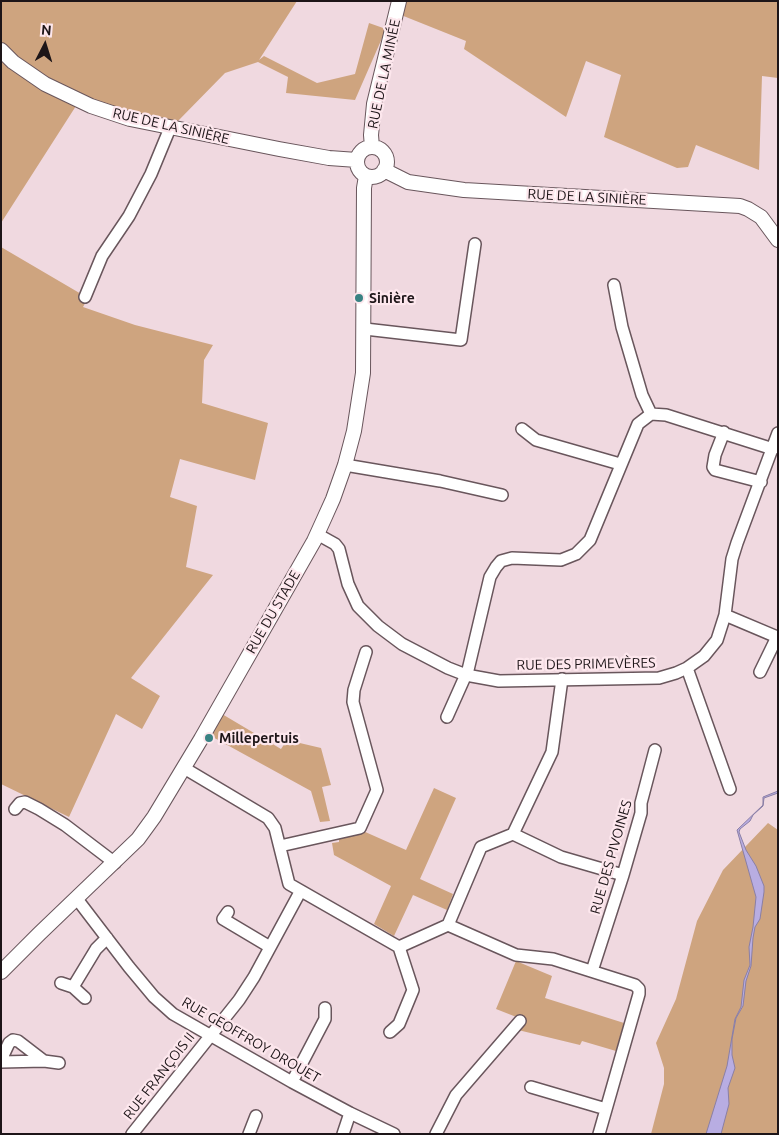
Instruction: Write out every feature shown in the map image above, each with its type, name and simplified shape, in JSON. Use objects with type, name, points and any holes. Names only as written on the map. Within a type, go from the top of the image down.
[{"type":"street","name":"RUE DE LA MINÉE","points":[[372,147],[371,135],[374,104],[399,1]]},
{"type":"street","name":"RUE DE LA SINIÈRE","points":[[1,50],[13,62],[45,84],[91,106],[130,119],[329,158],[357,160]]},
{"type":"street","points":[[85,297],[102,256],[129,216],[151,174],[170,128]]},
{"type":"street","points":[[372,147],[382,150],[385,155],[384,170],[378,175],[366,176],[359,170],[357,160],[360,152],[372,147]]},
{"type":"street","name":"RUE DE LA SINIÈRE","points":[[384,170],[408,182],[458,189],[740,206],[761,217],[778,240]]},
{"type":"street","name":"RUE DU STADE","points":[[1,972],[115,863],[138,839],[154,817],[184,768],[317,534],[333,499],[345,465],[354,431],[364,373],[364,188],[366,176]]},
{"type":"street","points":[[365,329],[467,341],[475,244]]},
{"type":"street","points":[[614,285],[622,327],[642,395],[651,414]]},
{"type":"street","points":[[447,717],[468,670],[490,577],[496,567],[501,562],[512,558],[561,560],[576,554],[590,540],[638,424],[651,414],[666,415],[773,449]]},
{"type":"street","points":[[522,429],[536,440],[620,464]]},
{"type":"street","points":[[724,432],[715,455],[713,468],[719,472],[761,482]]},
{"type":"street","name":"RUE DES PRIMEVÈRES","points":[[317,534],[335,544],[339,549],[348,584],[358,606],[378,626],[402,644],[429,660],[466,675],[499,681],[658,678],[687,668],[704,656],[717,640],[725,615],[732,559],[778,432]]},
{"type":"street","points":[[345,465],[440,481],[502,495]]},
{"type":"street","points":[[725,615],[777,637],[760,672]]},
{"type":"street","points":[[280,846],[360,828],[377,790],[354,702],[354,690],[366,652]]},
{"type":"street","points":[[687,668],[730,789]]},
{"type":"street","points":[[399,947],[448,925],[481,847],[513,834],[552,752],[562,679]]},
{"type":"street","name":"RUE DES PIVOINES","points":[[592,971],[641,813],[641,803],[655,750]]},
{"type":"street","points":[[184,768],[268,818],[275,828],[289,884],[399,947],[413,990],[399,1024],[390,1032]]},
{"type":"street","points":[[14,809],[20,803],[25,802],[65,825],[115,863]]},
{"type":"street","points":[[513,834],[561,856],[623,875]]},
{"type":"street","name":"RUE FRANÇOIS II","points":[[132,1134],[254,977],[300,892]]},
{"type":"street","name":"RUE GEOFFROY DROUET","points":[[77,899],[128,967],[165,1007],[209,1036],[350,1114],[394,1134]]},
{"type":"street","points":[[228,912],[223,919],[270,947]]},
{"type":"street","points":[[448,925],[516,955],[553,959],[635,985],[639,989],[599,1134]]},
{"type":"street","points":[[73,988],[96,949],[107,938]]},
{"type":"street","points":[[61,983],[73,988],[85,998]]},
{"type":"street","points":[[292,1082],[325,1019],[325,1008]]},
{"type":"street","points":[[436,1134],[456,1095],[520,1020]]},
{"type":"street","points":[[44,1061],[18,1041],[13,1040],[9,1043],[1,1061],[59,1063]]},
{"type":"street","points":[[531,1088],[606,1109]]},
{"type":"street","points":[[343,1134],[350,1114]]},
{"type":"street","points":[[249,1134],[256,1116]]},
{"type":"shaded area","points":[[1,1],[297,1],[259,60],[264,56],[317,83],[355,74],[369,23],[386,29],[355,100],[286,93],[288,77],[258,62],[225,73],[178,121],[126,111],[83,95],[1,223]]},
{"type":"shaded area","points":[[405,1],[778,1],[778,78],[762,76],[759,170],[696,145],[688,167],[677,168],[604,137],[621,75],[586,61],[566,117],[464,49],[466,41],[401,15]]},
{"type":"shaded area","points":[[1,247],[88,298],[83,307],[135,325],[213,345],[204,360],[202,403],[268,423],[255,480],[180,459],[170,497],[197,506],[186,567],[213,575],[131,678],[160,696],[142,729],[116,714],[69,817],[1,784]]},
{"type":"shaded area","points":[[222,714],[281,749],[287,740],[321,748],[331,785],[322,787],[330,821],[320,822],[311,791],[209,735]]},
{"type":"shaded area","points":[[434,788],[456,798],[420,879],[453,894],[447,910],[413,895],[394,936],[374,924],[391,886],[334,855],[332,843],[339,842],[339,836],[363,831],[406,850]]},
{"type":"shaded area","points":[[778,791],[778,793],[764,798],[763,806],[739,832],[746,850],[756,866],[764,886],[764,892],[760,919],[755,927],[751,966],[746,981],[743,1006],[736,1018],[732,1039],[732,1055],[735,1068],[728,1088],[729,1104],[721,1134],[706,1134],[727,1066],[735,1019],[741,1007],[744,980],[750,965],[749,947],[756,897],[737,830],[763,805],[763,797]]},
{"type":"shaded area","points":[[768,823],[778,830],[778,1134],[651,1134],[664,1084],[664,1068],[656,1043],[676,999],[697,921],[723,870]]},
{"type":"shaded area","points":[[516,961],[552,976],[545,998],[624,1023],[616,1051],[582,1041],[580,1045],[518,1030],[524,1020],[496,1009]]},
{"type":"place","name":"Sinière","points":[[359,298]]},
{"type":"place","name":"Millepertuis","points":[[209,738]]}]
